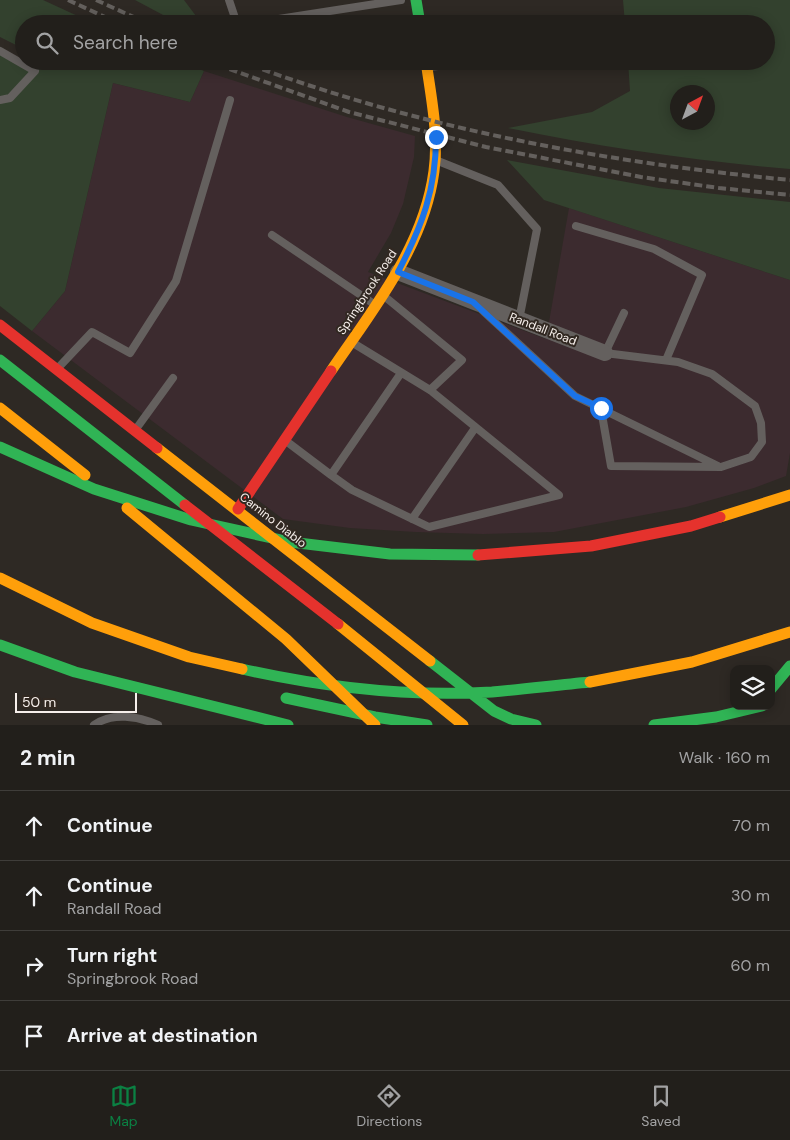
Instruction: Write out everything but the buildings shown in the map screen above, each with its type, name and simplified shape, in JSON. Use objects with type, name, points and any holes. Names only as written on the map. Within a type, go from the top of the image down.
[{"type":"main road","points":[[416,0],[418,15]]},
{"type":"main road","name":"Springbrook Road","points":[[238,510],[398,272],[415,239],[432,190],[436,160],[436,137],[427,70]]},
{"type":"main road","name":"Camino Diablo","points":[[0,325],[494,711],[511,719],[536,725]]},
{"type":"main road","points":[[0,360],[379,656],[463,725]]},
{"type":"main road","points":[[0,408],[271,625],[375,725]]},
{"type":"main road","points":[[0,447],[48,470],[118,498],[173,516],[276,541],[338,550],[405,556],[469,556],[554,551],[665,533],[734,515],[790,495]]},
{"type":"main road","points":[[0,578],[80,619],[244,682]]},
{"type":"main road","points":[[172,654],[242,673],[312,686],[419,696],[489,696],[558,691],[636,678],[704,662],[790,632]]},
{"type":"main road","points":[[0,645],[84,675],[288,725]]},
{"type":"main road","points":[[775,684],[790,666]]},
{"type":"main road","points":[[279,695],[338,710],[428,725]]},
{"type":"main road","points":[[654,725],[716,717],[745,710]]},
{"type":"main road","points":[[731,725],[748,710]]},
{"type":"main road","points":[[753,719],[759,710]]},
{"type":"street","name":"Randall Road","points":[[398,272],[605,352]]},
{"type":"lane","points":[[229,0],[234,15]]},
{"type":"lane","points":[[304,15],[401,0]]},
{"type":"lane","points":[[0,51],[15,60]]},
{"type":"lane","points":[[0,100],[10,98],[35,71],[33,70]]},
{"type":"lane","points":[[57,369],[92,332],[130,353],[176,281],[230,100]]},
{"type":"lane","points":[[436,160],[498,185],[537,230],[519,320]]},
{"type":"lane","points":[[576,226],[654,248],[702,275],[666,360]]},
{"type":"lane","points":[[272,234],[376,305]]},
{"type":"lane","points":[[383,294],[462,360],[430,390]]},
{"type":"lane","points":[[473,302],[575,396],[720,467]]},
{"type":"lane","points":[[601,408],[611,466],[720,467],[751,457],[762,442],[761,423],[755,406],[712,374],[678,362],[605,352],[624,314]]},
{"type":"lane","points":[[285,440],[352,490],[429,527],[559,495],[430,390],[351,342]]},
{"type":"lane","points":[[331,475],[401,372]]},
{"type":"lane","points":[[134,431],[173,378]]},
{"type":"lane","points":[[412,518],[476,428]]},
{"type":"lane","points":[[94,725],[108,717],[158,725]]},
{"type":"shaded area","points":[[204,71],[347,117],[415,136],[414,157],[403,204],[391,233],[368,272],[546,339],[569,208],[790,280],[790,453],[786,476],[754,488],[686,507],[554,532],[483,534],[416,532],[350,528],[283,519],[32,331],[65,291],[113,83],[190,102]]},
{"type":"green space","points":[[0,0],[43,0],[76,15],[15,15],[15,44],[0,37]]},
{"type":"green space","points":[[135,0],[184,0],[195,15],[163,15]]},
{"type":"green space","points":[[623,0],[790,0],[790,169],[649,153],[508,128],[592,112],[630,91],[629,70],[775,70],[775,15],[624,15]]},
{"type":"green space","points":[[0,54],[15,58],[15,70],[204,71],[190,102],[113,83],[65,291],[32,331],[0,306]]},
{"type":"green space","points":[[507,160],[659,188],[790,202],[790,280],[544,200]]},
{"type":"railway","points":[[68,0],[100,15]]},
{"type":"railway","points":[[96,0],[129,15]]},
{"type":"railway","points":[[232,70],[349,112],[486,147],[641,177],[719,188],[790,195]]},
{"type":"railway","points":[[265,70],[374,105],[511,139],[650,163],[790,180]]},
{"type":"traffic: fast","points":[[416,0],[418,15]]},
{"type":"traffic: fast","points":[[0,360],[185,505]]},
{"type":"traffic: fast","points":[[0,447],[94,489],[191,520],[290,542],[390,554],[478,555]]},
{"type":"traffic: fast","points":[[0,645],[75,672],[288,725]]},
{"type":"traffic: fast","points":[[430,661],[494,711],[511,719],[536,725]]},
{"type":"traffic: fast","points":[[775,684],[790,666]]},
{"type":"traffic: fast","points":[[242,669],[334,686],[398,692],[492,692],[590,682]]},
{"type":"traffic: fast","points":[[286,698],[375,717],[427,725]]},
{"type":"traffic: fast","points":[[654,725],[716,717],[745,710]]},
{"type":"traffic: slow","points":[[331,371],[379,301],[420,226],[434,171],[436,143],[427,70]]},
{"type":"traffic: slow","points":[[0,408],[85,475]]},
{"type":"traffic: slow","points":[[157,448],[430,661]]},
{"type":"traffic: slow","points":[[720,517],[790,495]]},
{"type":"traffic: slow","points":[[127,508],[286,639],[375,725]]},
{"type":"traffic: slow","points":[[0,578],[92,623],[189,657],[242,669]]},
{"type":"traffic: slow","points":[[338,624],[463,725]]},
{"type":"traffic: slow","points":[[590,682],[692,662],[790,632]]},
{"type":"traffic: jam","points":[[0,325],[157,448]]},
{"type":"traffic: jam","points":[[238,509],[331,371]]},
{"type":"traffic: jam","points":[[185,505],[338,624]]},
{"type":"traffic: jam","points":[[478,555],[591,546],[691,526],[720,517]]},
{"type":"route","points":[[436,137],[436,160],[432,190],[415,239],[398,272],[473,302],[575,396],[601,408]]}]
